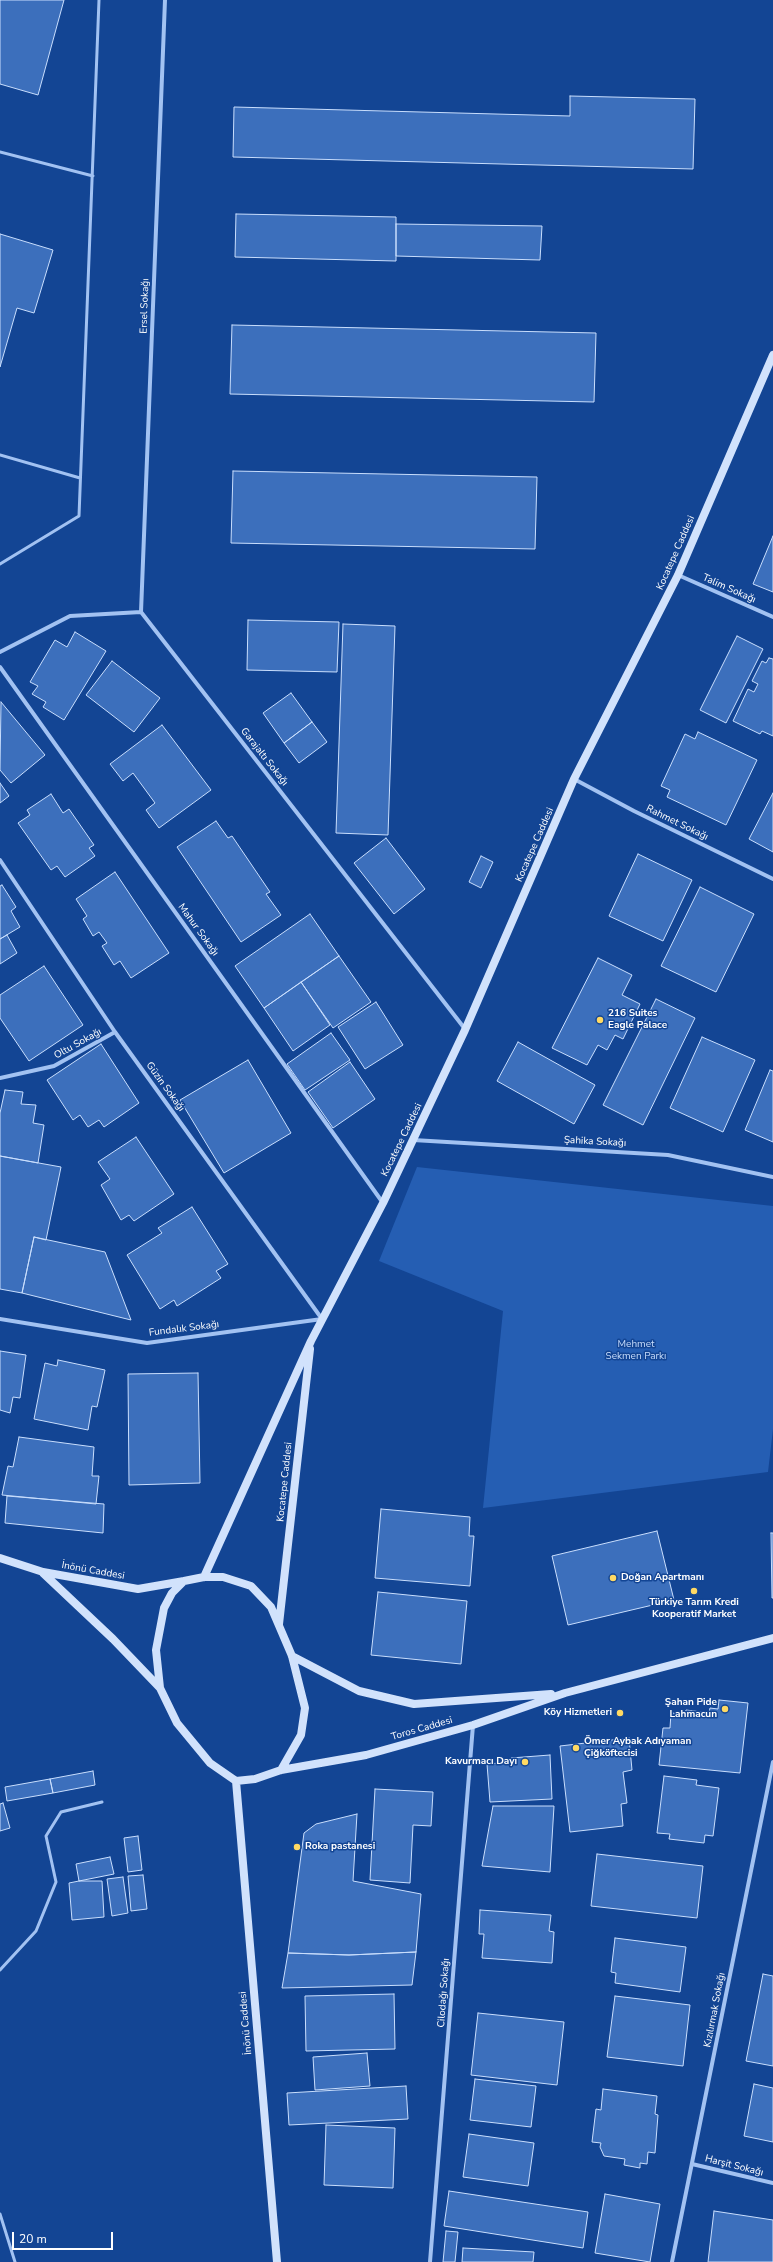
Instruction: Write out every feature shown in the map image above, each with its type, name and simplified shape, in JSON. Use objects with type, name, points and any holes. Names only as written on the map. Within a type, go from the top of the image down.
[{"type":"street","name":"Ersel Sokağı","points":[[141,612],[165,0]]},
{"type":"street","name":"Kocatepe Caddesi","points":[[204,1577],[311,1341],[383,1203],[465,1030],[574,779],[678,574],[773,355]]},
{"type":"street","name":"Talim Sokağı","points":[[678,574],[773,617]]},
{"type":"street","points":[[0,652],[70,616],[141,612]]},
{"type":"street","name":"Garajaltı Sokağı","points":[[141,612],[465,1030]]},
{"type":"street","name":"Mahur Sokağı","points":[[0,667],[383,1203]]},
{"type":"street","name":"Rahmet Sokağı","points":[[574,779],[634,811],[773,879]]},
{"type":"street","name":"Güzin Sokağı","points":[[0,860],[115,1032],[322,1319]]},
{"type":"street","name":"Oltu Sokağı","points":[[0,1078],[54,1066],[115,1032]]},
{"type":"street","name":"Şahika Sokağı","points":[[413,1140],[668,1154],[773,1177]]},
{"type":"street","name":"Fundalık Sokağı","points":[[0,1320],[147,1343],[322,1319]]},
{"type":"street","name":"Kocatepe Caddesi","points":[[279,1625],[311,1341]]},
{"type":"street","name":"İnönü Caddesi","points":[[0,1558],[43,1572],[138,1588],[204,1577],[223,1577],[251,1586],[271,1607],[279,1625],[292,1656],[305,1708],[301,1735],[280,1770]]},
{"type":"street","points":[[43,1572],[113,1639],[160,1688],[177,1723],[210,1763],[236,1782],[255,1780],[280,1770]]},
{"type":"street","points":[[160,1688],[156,1650],[164,1608],[172,1593],[184,1581]]},
{"type":"street","name":"Toros Caddesi","points":[[280,1770],[366,1755],[473,1725],[565,1693],[773,1638]]},
{"type":"street","name":"Toros Caddesi","points":[[292,1656],[359,1691],[414,1704],[565,1693]]},
{"type":"street","name":"Cilodağı Sokağı","points":[[430,2262],[473,1725]]},
{"type":"street","name":"Kızılırmak Sokağı","points":[[672,2262],[773,1762]]},
{"type":"street","name":"İnönü Caddesi","points":[[236,1782],[277,2262]]},
{"type":"street","name":"Harşit Sokağı","points":[[692,2164],[773,2183]]},
{"type":"lane","points":[[0,564],[79,516],[100,0]]},
{"type":"lane","points":[[0,152],[93,176]]},
{"type":"lane","points":[[0,455],[80,478]]},
{"type":"lane","points":[[0,1970],[36,1931],[56,1882],[46,1836],[61,1812],[102,1802]]},
{"type":"lane","points":[[0,2214],[15,2262]]},
{"type":"green space","name":"Mehmet Sekmen Parkı","points":[[417,1167],[773,1206],[773,1429],[768,1472],[483,1508],[503,1311],[379,1261]]},
{"type":"building","points":[[0,0],[64,0],[38,95],[0,84]]},
{"type":"building","points":[[570,96],[695,99],[693,169],[233,157],[234,107],[570,116]]},
{"type":"building","points":[[236,214],[396,217],[396,261],[235,257]]},
{"type":"building","points":[[396,224],[542,226],[540,260],[396,256]]},
{"type":"building","points":[[0,234],[53,250],[34,313],[17,308],[0,367]]},
{"type":"building","points":[[232,325],[596,333],[594,402],[230,394]]},
{"type":"building","points":[[233,471],[537,477],[535,549],[231,543]]},
{"type":"building","points":[[773,536],[773,592],[753,584]]},
{"type":"building","points":[[248,620],[339,622],[337,672],[247,670]]},
{"type":"building","points":[[343,624],[395,626],[388,835],[336,833]]},
{"type":"building","points":[[75,632],[106,651],[64,720],[43,707],[46,702],[32,694],[38,686],[30,682],[55,640],[67,647]]},
{"type":"building","points":[[737,636],[763,649],[726,723],[700,710]]},
{"type":"building","points":[[769,658],[773,659],[773,736],[762,731],[760,734],[733,721],[748,689],[754,692],[758,684],[752,681],[762,661],[766,663]]},
{"type":"building","points":[[112,661],[160,698],[134,732],[86,695]]},
{"type":"building","points":[[291,693],[312,722],[284,743],[263,713]]},
{"type":"building","points":[[1,702],[45,755],[11,783],[0,770]]},
{"type":"building","points":[[312,722],[327,742],[299,763],[284,743]]},
{"type":"building","points":[[162,725],[211,790],[159,828],[146,810],[155,803],[133,773],[123,781],[110,764]]},
{"type":"building","points":[[698,732],[757,760],[726,825],[667,797],[670,790],[661,786],[685,734],[695,739]]},
{"type":"building","points":[[0,783],[9,796],[0,803]]},
{"type":"building","points":[[773,793],[773,852],[749,839]]},
{"type":"building","points":[[51,794],[63,813],[69,809],[94,845],[89,848],[95,856],[65,877],[57,866],[51,870],[18,823],[30,815],[27,810]]},
{"type":"building","points":[[216,821],[228,838],[232,836],[270,892],[266,894],[281,915],[241,942],[177,847]]},
{"type":"building","points":[[386,838],[425,889],[394,914],[354,863]]},
{"type":"building","points":[[638,854],[692,880],[663,941],[609,916]]},
{"type":"building","points":[[481,856],[493,862],[481,888],[469,882]]},
{"type":"building","points":[[115,872],[169,953],[131,978],[120,961],[114,965],[102,946],[107,943],[99,932],[93,936],[83,919],[87,916],[76,899]]},
{"type":"building","points":[[2,885],[16,907],[11,911],[20,927],[0,939],[0,886]]},
{"type":"building","points":[[700,887],[754,914],[716,992],[661,966]]},
{"type":"building","points":[[310,914],[339,956],[264,1008],[235,966]]},
{"type":"building","points":[[7,935],[17,953],[0,964],[0,939]]},
{"type":"building","points":[[339,956],[371,1002],[333,1028],[301,982]]},
{"type":"building","name":"216 Suites Eagle Palace","points":[[598,958],[632,975],[622,995],[640,1004],[623,1039],[615,1035],[607,1050],[598,1045],[587,1065],[552,1048]]},
{"type":"building","points":[[44,966],[83,1025],[29,1061],[0,1018],[0,995]]},
{"type":"building","points":[[301,982],[330,1025],[293,1051],[264,1008]]},
{"type":"building","points":[[656,999],[695,1018],[643,1125],[603,1105]]},
{"type":"building","points":[[376,1002],[403,1045],[365,1069],[338,1027]]},
{"type":"building","points":[[331,1033],[350,1060],[305,1090],[287,1064]]},
{"type":"building","points":[[702,1037],[755,1060],[723,1132],[670,1108]]},
{"type":"building","points":[[518,1042],[595,1085],[574,1124],[497,1081]]},
{"type":"building","points":[[101,1044],[139,1103],[104,1127],[99,1120],[88,1127],[80,1115],[73,1120],[47,1080]]},
{"type":"building","points":[[248,1060],[291,1133],[224,1173],[180,1100]]},
{"type":"building","points":[[350,1062],[375,1099],[333,1128],[308,1092]]},
{"type":"building","points":[[770,1070],[773,1071],[773,1142],[745,1130]]},
{"type":"building","points":[[5,1090],[23,1092],[21,1104],[36,1105],[33,1123],[44,1125],[38,1163],[0,1156],[0,1113]]},
{"type":"building","points":[[136,1137],[174,1194],[134,1221],[129,1215],[121,1220],[101,1185],[110,1179],[98,1162]]},
{"type":"building","points":[[0,1156],[61,1167],[46,1240],[34,1237],[22,1293],[0,1289]]},
{"type":"building","points":[[192,1207],[228,1264],[216,1271],[221,1278],[177,1306],[174,1300],[160,1309],[127,1255],[162,1233],[158,1228]]},
{"type":"building","points":[[34,1237],[105,1252],[131,1320],[22,1293]]},
{"type":"building","points":[[0,1351],[26,1355],[20,1398],[13,1397],[10,1413],[0,1410]]},
{"type":"building","points":[[58,1360],[105,1370],[97,1407],[92,1406],[88,1430],[34,1419],[45,1363],[57,1366]]},
{"type":"building","points":[[198,1373],[200,1483],[129,1485],[128,1374]]},
{"type":"building","points":[[19,1437],[94,1447],[92,1476],[99,1476],[96,1504],[2,1495],[8,1466],[13,1467]]},
{"type":"building","points":[[7,1496],[104,1504],[103,1533],[5,1523]]},
{"type":"building","points":[[381,1509],[470,1517],[469,1536],[474,1536],[470,1586],[375,1578]]},
{"type":"building","name":"Doğan Apartmanı","points":[[657,1531],[674,1600],[568,1625],[552,1556]]},
{"type":"building","points":[[771,1533],[773,1533],[773,1598],[772,1598]]},
{"type":"building","points":[[378,1592],[467,1601],[461,1664],[371,1655]]},
{"type":"building","points":[[719,1700],[748,1703],[740,1773],[659,1765],[663,1728],[670,1728],[671,1713],[685,1714],[686,1710],[709,1713],[710,1708],[718,1709]]},
{"type":"building","points":[[629,1738],[632,1770],[623,1772],[627,1803],[621,1804],[623,1826],[570,1832],[560,1746]]},
{"type":"building","points":[[550,1755],[552,1799],[490,1802],[487,1764],[512,1762],[511,1758]]},
{"type":"building","points":[[93,1771],[95,1785],[53,1793],[50,1779]]},
{"type":"building","points":[[664,1776],[697,1780],[696,1785],[719,1788],[713,1836],[705,1835],[704,1843],[669,1839],[670,1834],[657,1833]]},
{"type":"building","points":[[50,1779],[53,1793],[7,1801],[5,1787]]},
{"type":"building","points":[[375,1789],[433,1792],[431,1826],[413,1825],[410,1883],[370,1880]]},
{"type":"building","points":[[3,1803],[10,1828],[0,1831],[0,1804]]},
{"type":"building","points":[[493,1806],[554,1806],[550,1872],[482,1866]]},
{"type":"building","points":[[357,1814],[353,1881],[421,1894],[416,1952],[349,1955],[288,1953],[304,1833],[316,1824]]},
{"type":"building","points":[[138,1836],[142,1870],[128,1872],[124,1838]]},
{"type":"building","points":[[597,1854],[703,1866],[697,1918],[591,1906]]},
{"type":"building","points":[[110,1857],[114,1874],[79,1881],[76,1864]]},
{"type":"building","points":[[143,1875],[147,1909],[131,1911],[128,1876]]},
{"type":"building","points":[[123,1877],[128,1913],[112,1916],[107,1879]]},
{"type":"building","points":[[79,1881],[102,1881],[104,1917],[72,1920],[69,1883]]},
{"type":"building","points":[[480,1910],[551,1915],[549,1931],[554,1932],[552,1963],[482,1958],[484,1934],[479,1934]]},
{"type":"building","points":[[615,1938],[686,1947],[680,1992],[615,1983],[616,1973],[611,1972]]},
{"type":"building","points":[[416,1952],[412,1985],[282,1988],[288,1953],[349,1955]]},
{"type":"building","points":[[763,1974],[773,1976],[773,2066],[746,2061]]},
{"type":"building","points":[[394,1994],[395,2049],[306,2051],[305,1996]]},
{"type":"building","points":[[615,1996],[690,2005],[683,2066],[607,2057]]},
{"type":"building","points":[[478,2013],[564,2022],[557,2085],[471,2075]]},
{"type":"building","points":[[367,2053],[370,2086],[315,2090],[313,2057]]},
{"type":"building","points":[[475,2079],[536,2086],[531,2127],[470,2120]]},
{"type":"building","points":[[754,2084],[773,2088],[773,2142],[744,2136]]},
{"type":"building","points":[[406,2086],[408,2119],[289,2125],[287,2093]]},
{"type":"building","points":[[603,2089],[657,2096],[655,2114],[658,2115],[655,2153],[648,2152],[647,2164],[640,2163],[640,2168],[624,2165],[625,2159],[604,2156],[600,2147],[601,2143],[592,2142],[596,2109],[601,2110]]},
{"type":"building","points":[[326,2125],[395,2128],[393,2188],[324,2185]]},
{"type":"building","points":[[469,2134],[534,2143],[528,2186],[463,2177]]},
{"type":"building","points":[[449,2191],[588,2212],[583,2248],[444,2226]]},
{"type":"building","points":[[605,2194],[660,2204],[650,2262],[595,2253]]},
{"type":"building","points":[[714,2211],[773,2220],[773,2262],[708,2262]]},
{"type":"building","points":[[446,2231],[458,2232],[455,2262],[443,2262]]},
{"type":"building","points":[[463,2248],[534,2252],[533,2262],[462,2262]]},
{"type":"place","name":"216 Suites Eagle Palace","points":[[600,1020]]},
{"type":"place","name":"Doğan Apartmanı","points":[[613,1578]]},
{"type":"place","name":"Türkiye Tarım Kredi Kooperatif Market","points":[[694,1591]]},
{"type":"place","name":"Şahan Pide Lahmacun","points":[[725,1709]]},
{"type":"place","name":"Köy Hizmetleri","points":[[620,1713]]},
{"type":"place","name":"Ömer Aybak Adıyaman Çiğköftecisi","points":[[576,1748]]},
{"type":"place","name":"Kavurmacı Dayı","points":[[525,1762]]},
{"type":"place","name":"Roka pastanesi","points":[[297,1847]]}]
